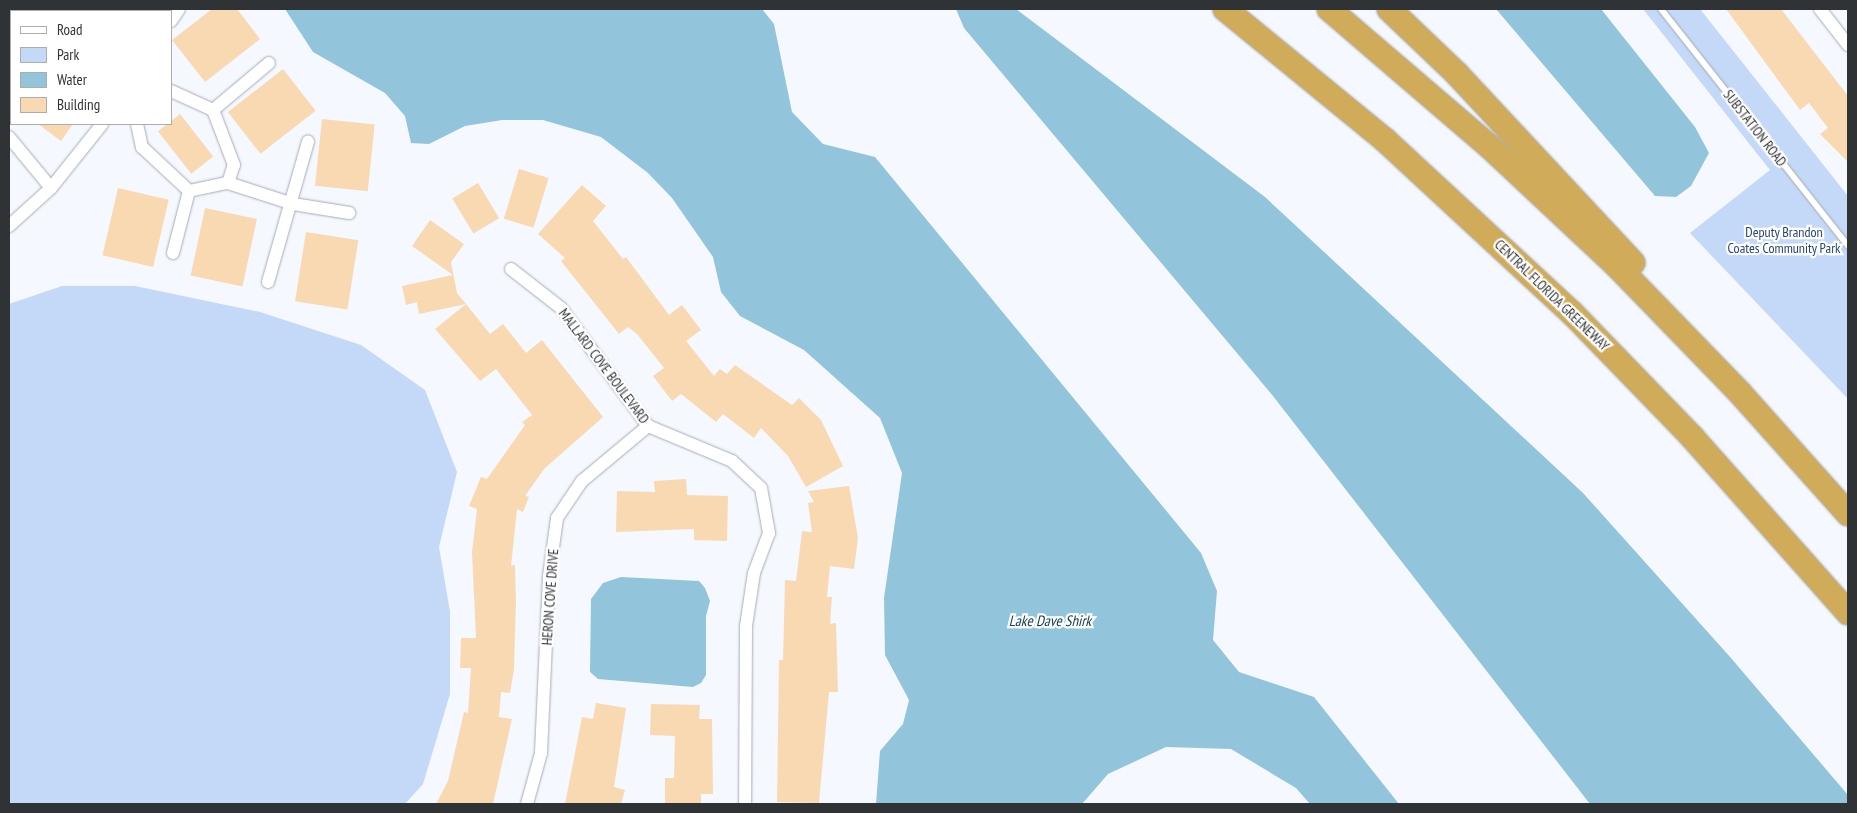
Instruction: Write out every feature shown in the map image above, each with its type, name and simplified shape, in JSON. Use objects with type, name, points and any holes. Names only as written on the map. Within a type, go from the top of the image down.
[{"type":"highway","points":[[1209,9],[1384,140]]},
{"type":"highway","name":"CENTRAL FLORIDA GREENEWAY","points":[[1225,9],[1384,140],[1510,254],[1633,375],[1848,613]]},
{"type":"highway","points":[[1329,9],[1555,206],[1680,330],[1798,457]]},
{"type":"highway","points":[[1389,9],[1457,74],[1621,248],[1848,514]]},
{"type":"street","points":[[172,20],[179,9]]},
{"type":"street","points":[[1820,9],[1848,45]]},
{"type":"street","points":[[213,110],[269,63]]},
{"type":"street","points":[[172,91],[213,110],[234,165],[228,184]]},
{"type":"street","points":[[9,226],[51,188],[101,125]]},
{"type":"street","points":[[137,125],[142,147],[189,190]]},
{"type":"street","points":[[9,137],[51,188]]},
{"type":"street","points":[[268,282],[293,204],[308,142]]},
{"type":"street","points":[[189,190],[228,184],[293,204],[349,214]]},
{"type":"street","points":[[173,253],[189,190]]},
{"type":"street","name":"MALLARD COVE BOULEVARD","points":[[511,269],[561,308],[648,426],[732,461],[761,488],[769,533],[754,573],[746,626],[745,804]]},
{"type":"street","name":"HERON COVE DRIVE","points":[[527,804],[541,753],[549,576],[557,518],[582,481],[648,426]]},
{"type":"lane","name":"SUBSTATION ROAD","points":[[1661,9],[1848,246]]},
{"type":"green space","name":"Deputy Brandon Coates Community Park","points":[[1643,9],[1700,9],[1848,196],[1848,399],[1690,233],[1770,170]]},
{"type":"green space","points":[[62,286],[135,286],[260,312],[361,345],[425,390],[457,472],[439,547],[450,612],[450,694],[423,784],[405,804],[9,804],[9,304]]},
{"type":"water","name":"Lake Dave Shirk","points":[[285,9],[762,9],[774,24],[792,112],[823,144],[875,157],[1201,553],[1217,591],[1213,640],[1239,672],[1314,697],[1399,804],[1310,804],[1296,788],[1231,749],[1166,747],[1108,774],[1082,804],[876,804],[880,751],[903,724],[909,700],[885,655],[884,598],[902,473],[880,418],[804,350],[740,316],[721,292],[713,257],[672,198],[648,173],[601,137],[543,120],[502,120],[465,126],[429,144],[411,143],[405,116],[385,93],[313,52]]},
{"type":"water","points":[[956,9],[1016,9],[1265,197],[1583,493],[1731,658],[1848,795],[1848,804],[1590,804],[1273,396],[964,28]]},
{"type":"water","points":[[1496,9],[1601,9],[1695,127],[1709,153],[1691,186],[1676,197],[1655,196]]},
{"type":"water","points":[[621,577],[699,581],[705,588],[710,601],[706,616],[706,675],[701,683],[693,687],[598,679],[590,672],[591,599],[603,583]]},
{"type":"building","points":[[212,9],[237,9],[260,39],[205,82],[172,40]]},
{"type":"building","points":[[1726,9],[1781,9],[1848,96],[1848,162],[1820,134],[1828,128],[1809,103],[1800,110]]},
{"type":"building","points":[[283,69],[316,111],[260,154],[228,112]]},
{"type":"building","points":[[180,114],[213,157],[191,174],[158,131],[166,125],[172,125],[172,120]]},
{"type":"building","points":[[322,119],[375,125],[368,191],[315,186]]},
{"type":"building","points":[[39,125],[72,125],[61,141]]},
{"type":"building","points":[[519,169],[549,178],[533,228],[504,219]]},
{"type":"building","points":[[478,183],[499,218],[473,234],[452,198]]},
{"type":"building","points":[[582,185],[606,206],[593,221],[623,259],[626,257],[669,315],[682,305],[701,330],[686,341],[714,376],[720,369],[727,374],[735,365],[792,405],[799,398],[821,420],[843,466],[806,487],[788,456],[761,428],[754,438],[723,414],[716,422],[681,394],[672,401],[653,376],[664,368],[637,334],[628,327],[619,334],[561,261],[565,258],[538,234]]},
{"type":"building","points":[[118,188],[169,200],[153,267],[102,255]]},
{"type":"building","points":[[205,208],[257,219],[242,287],[191,275]]},
{"type":"building","points":[[430,220],[464,244],[451,262],[457,293],[466,304],[419,314],[417,302],[406,305],[402,286],[453,275],[412,246]]},
{"type":"building","points":[[306,232],[358,240],[347,309],[295,301]]},
{"type":"building","points":[[466,304],[490,334],[503,324],[526,353],[542,340],[603,417],[544,469],[525,496],[529,497],[523,512],[517,509],[511,566],[515,565],[514,669],[510,693],[501,692],[499,717],[512,719],[493,804],[436,804],[448,781],[464,712],[468,713],[471,668],[460,668],[461,638],[476,638],[472,552],[477,509],[469,506],[481,477],[487,479],[525,425],[522,422],[532,415],[496,369],[480,381],[435,329]]},
{"type":"building","points":[[686,479],[687,495],[728,496],[727,541],[694,540],[694,529],[616,532],[617,491],[655,492],[654,481]]},
{"type":"building","points":[[849,486],[858,538],[854,569],[830,566],[827,597],[832,597],[830,624],[836,623],[838,692],[829,692],[819,803],[777,802],[779,660],[783,660],[785,580],[796,581],[802,531],[812,532],[808,503],[814,502],[808,491]]},
{"type":"building","points":[[596,703],[626,708],[614,787],[625,790],[621,804],[565,804],[582,717],[593,719]]},
{"type":"building","points":[[651,704],[700,705],[699,719],[712,719],[713,794],[701,794],[701,804],[665,804],[665,778],[674,778],[675,736],[650,735]]}]
